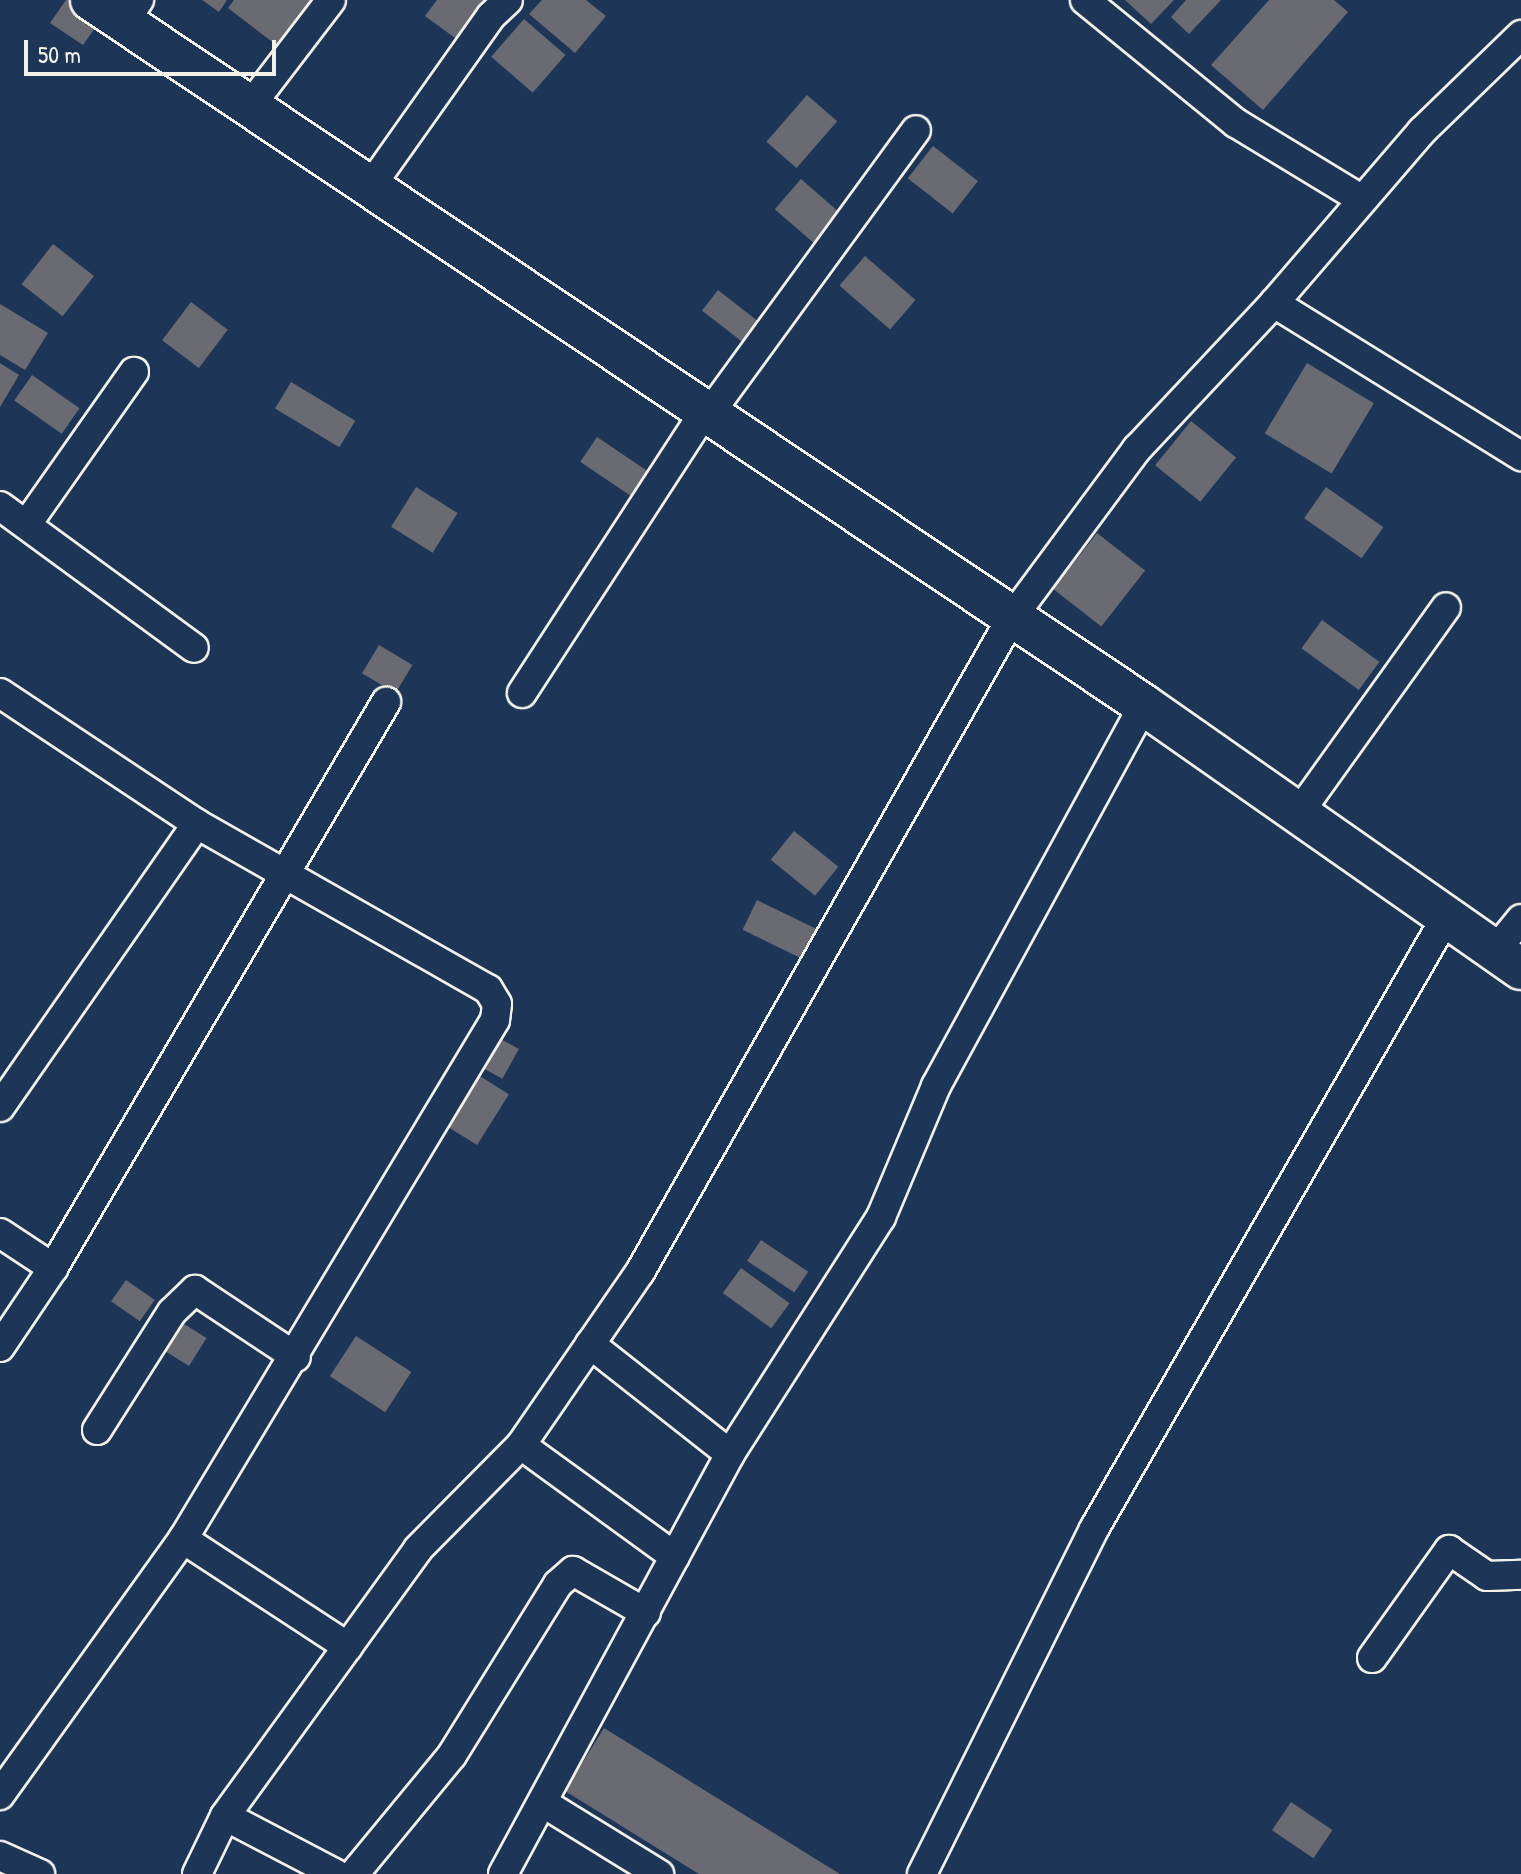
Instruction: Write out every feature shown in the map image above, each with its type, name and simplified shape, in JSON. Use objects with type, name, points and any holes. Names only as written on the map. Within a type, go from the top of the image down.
[{"type":"main road","points":[[118,7],[250,106],[1011,619],[1144,705],[1445,919],[1508,960]]},
{"type":"street","points":[[250,106],[331,0]]},
{"type":"street","points":[[370,187],[491,16],[508,0]]},
{"type":"street","points":[[1085,0],[1236,123],[1361,199]]},
{"type":"street","points":[[197,1874],[225,1816],[418,1549],[521,1445],[640,1272],[1011,619],[1137,449],[1274,303],[1361,199],[1521,35]]},
{"type":"street","points":[[522,693],[707,413],[916,130]]},
{"type":"street","points":[[1274,303],[1521,456]]},
{"type":"street","points":[[27,524],[134,372]]},
{"type":"street","points":[[0,506],[194,648]]},
{"type":"street","points":[[1298,814],[1446,607]]},
{"type":"street","points":[[0,693],[197,824],[282,875],[488,989],[497,1004],[495,1020],[296,1357],[183,1539],[0,1795]]},
{"type":"street","points":[[0,1347],[53,1268],[386,702]]},
{"type":"street","points":[[503,1874],[545,1804],[730,1454],[881,1217],[936,1086],[1144,705]]},
{"type":"street","points":[[0,1107],[197,824]]},
{"type":"street","points":[[922,1874],[1094,1529],[1445,919]]},
{"type":"street","points":[[1508,960],[1521,919]]},
{"type":"street","points":[[0,1233],[53,1268]]},
{"type":"street","points":[[97,1430],[172,1312],[195,1290],[296,1357]]},
{"type":"street","points":[[590,1344],[730,1454]]},
{"type":"street","points":[[521,1445],[675,1557]]},
{"type":"street","points":[[183,1539],[348,1647]]},
{"type":"street","points":[[1372,1658],[1449,1550],[1487,1576],[1521,1575]]},
{"type":"street","points":[[354,1874],[452,1755],[558,1584],[573,1571],[646,1613]]},
{"type":"street","points":[[545,1804],[659,1874]]},
{"type":"street","points":[[225,1816],[336,1874]]},
{"type":"street","points":[[0,1856],[40,1874]]},
{"type":"building","points":[[66,0],[76,0],[102,18],[83,45],[50,23]]},
{"type":"building","points":[[202,0],[227,0],[219,12]]},
{"type":"building","points":[[234,0],[316,0],[279,47],[228,8]]},
{"type":"building","points":[[437,0],[489,0],[466,46],[425,16]]},
{"type":"building","points":[[542,0],[586,0],[606,16],[575,53],[529,14]]},
{"type":"building","points":[[1125,0],[1174,0],[1151,24]]},
{"type":"building","points":[[1186,0],[1221,0],[1189,34],[1171,17]]},
{"type":"building","points":[[1269,0],[1334,0],[1348,12],[1263,110],[1211,65]]},
{"type":"building","points":[[524,19],[566,55],[533,93],[491,57]]},
{"type":"building","points":[[807,95],[837,121],[797,168],[766,142]]},
{"type":"building","points":[[933,146],[978,181],[953,213],[908,178]]},
{"type":"building","points":[[801,179],[844,216],[818,247],[775,209]]},
{"type":"building","points":[[53,244],[94,276],[63,316],[22,284]]},
{"type":"building","points":[[865,256],[916,300],[890,329],[839,285]]},
{"type":"building","points":[[718,290],[766,328],[750,348],[702,310]]},
{"type":"building","points":[[191,302],[228,330],[199,368],[162,340]]},
{"type":"building","points":[[0,304],[48,333],[25,370],[0,355]]},
{"type":"building","points":[[0,363],[19,375],[0,407]]},
{"type":"building","points":[[1307,363],[1374,403],[1332,473],[1265,433]]},
{"type":"building","points":[[32,375],[80,408],[62,434],[14,400]]},
{"type":"building","points":[[291,382],[355,421],[339,447],[275,409]]},
{"type":"building","points":[[1191,421],[1236,458],[1200,502],[1155,465]]},
{"type":"building","points":[[597,437],[649,472],[632,497],[580,462]]},
{"type":"building","points":[[416,487],[458,513],[433,553],[391,527]]},
{"type":"building","points":[[1326,487],[1383,527],[1362,558],[1304,518]]},
{"type":"building","points":[[1097,533],[1145,571],[1101,627],[1053,589]]},
{"type":"building","points":[[1322,620],[1379,662],[1359,690],[1301,648]]},
{"type":"building","points":[[379,645],[412,665],[395,693],[362,673]]},
{"type":"building","points":[[794,831],[838,867],[815,896],[771,860]]},
{"type":"building","points":[[757,900],[818,930],[804,959],[743,930]]},
{"type":"building","points":[[497,1037],[519,1049],[502,1079],[481,1067]]},
{"type":"building","points":[[475,1073],[509,1094],[477,1145],[443,1124]]},
{"type":"building","points":[[761,1240],[808,1272],[794,1293],[747,1261]]},
{"type":"building","points":[[741,1268],[790,1303],[771,1328],[723,1293]]},
{"type":"building","points":[[126,1280],[155,1300],[140,1321],[111,1301]]},
{"type":"building","points":[[176,1319],[207,1338],[189,1366],[159,1347]]},
{"type":"building","points":[[356,1336],[411,1372],[385,1412],[330,1376]]},
{"type":"building","points":[[604,1728],[840,1874],[699,1874],[565,1791]]},
{"type":"building","points":[[1291,1802],[1332,1830],[1313,1858],[1272,1830]]}]
